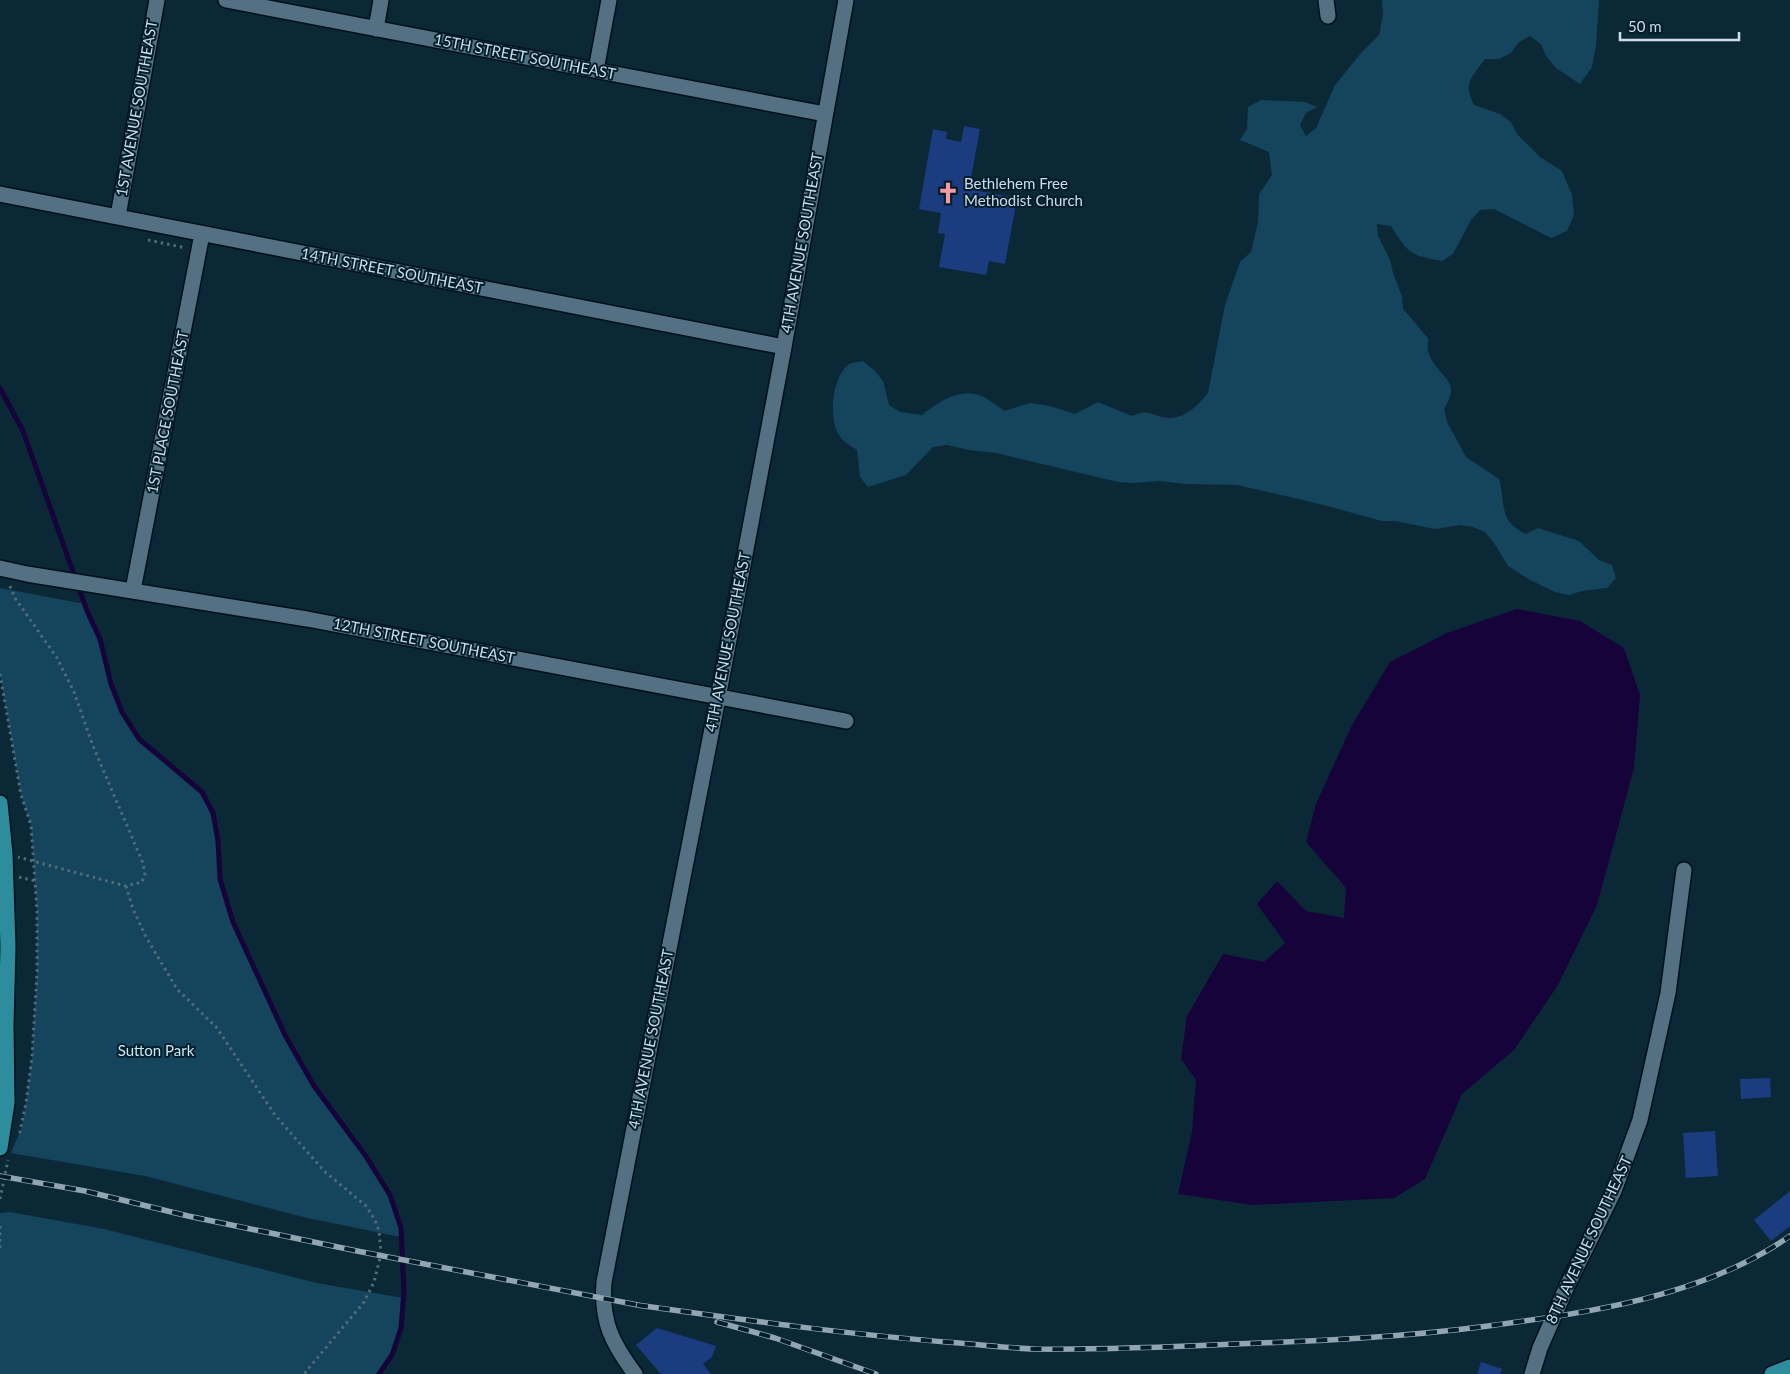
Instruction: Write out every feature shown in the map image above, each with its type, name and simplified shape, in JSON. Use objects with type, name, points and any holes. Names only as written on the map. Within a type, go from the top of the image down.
[{"type":"main road","points":[[0,803],[8,947],[6,1150]]},
{"type":"main road","points":[[0,1046],[6,1024]]},
{"type":"main road","points":[[1772,1374],[1790,1367]]},
{"type":"street","name":"1ST AVENUE SOUTHEAST","points":[[118,216],[157,0]]},
{"type":"street","name":"15TH STREET SOUTHEAST","points":[[226,0],[825,114]]},
{"type":"street","points":[[376,29],[381,0]]},
{"type":"street","points":[[596,70],[608,0]]},
{"type":"street","name":"4TH AVENUE SOUTHEAST","points":[[635,1374],[617,1348],[605,1321],[604,1282],[718,698],[784,347],[846,0]]},
{"type":"street","points":[[1326,0],[1328,16]]},
{"type":"street","name":"14TH STREET SOUTHEAST","points":[[0,194],[784,347]]},
{"type":"street","name":"1ST PLACE SOUTHEAST","points":[[133,590],[202,234]]},
{"type":"street","name":"12TH STREET SOUTHEAST","points":[[0,568],[27,574],[307,618],[846,721]]},
{"type":"street","name":"8TH AVENUE SOUTHEAST","points":[[1532,1374],[1540,1348],[1566,1286],[1614,1191],[1640,1120],[1668,993],[1684,870]]},
{"type":"path","points":[[3,854],[126,886],[142,882],[145,875],[143,863],[93,746],[74,692],[57,658],[15,598],[10,586]]},
{"type":"path","points":[[0,674],[21,795],[31,825],[37,911],[37,973],[32,1056],[26,1103],[18,1137]]},
{"type":"path","points":[[126,886],[133,909],[146,937],[177,989],[217,1028],[276,1115],[324,1171],[366,1206],[375,1220],[379,1231],[381,1254],[374,1282],[364,1302],[304,1374]]},
{"type":"path","points":[[0,1198],[6,1166],[6,1150]]},
{"type":"path","points":[[0,1226],[0,1250]]},
{"type":"green space","points":[[1382,0],[1599,0],[1596,46],[1592,67],[1580,84],[1556,68],[1546,56],[1541,44],[1530,36],[1519,42],[1511,53],[1499,59],[1485,59],[1472,76],[1469,86],[1474,105],[1500,114],[1511,122],[1517,134],[1540,157],[1562,171],[1572,195],[1574,215],[1567,231],[1551,238],[1494,209],[1480,210],[1471,220],[1453,254],[1442,261],[1416,255],[1406,248],[1391,226],[1377,224],[1378,236],[1390,260],[1402,296],[1403,309],[1428,338],[1429,354],[1450,385],[1449,399],[1444,409],[1447,422],[1466,457],[1499,479],[1507,518],[1517,529],[1526,534],[1538,528],[1579,541],[1599,560],[1612,565],[1616,578],[1607,588],[1582,591],[1569,595],[1555,592],[1530,580],[1508,566],[1485,532],[1473,527],[1460,525],[1435,529],[1395,521],[1382,521],[1316,503],[1237,485],[1185,484],[1160,481],[1118,482],[996,453],[947,445],[933,447],[906,475],[868,487],[860,477],[857,450],[839,435],[833,416],[834,396],[839,378],[848,365],[853,363],[863,361],[874,370],[883,381],[889,405],[900,412],[922,415],[943,400],[967,393],[984,397],[1004,411],[1030,403],[1050,406],[1075,414],[1098,402],[1132,416],[1147,413],[1169,418],[1182,415],[1194,408],[1208,393],[1225,305],[1240,262],[1251,252],[1258,222],[1259,194],[1272,175],[1269,152],[1240,140],[1247,129],[1248,107],[1261,100],[1305,102],[1317,107],[1306,113],[1300,125],[1306,136],[1316,128],[1335,85],[1361,53],[1379,35],[1383,15]]},
{"type":"green space","name":"Sutton Park","points":[[0,588],[85,604],[100,639],[111,684],[122,712],[140,739],[202,792],[213,813],[218,841],[220,879],[233,922],[285,1035],[314,1086],[365,1155],[389,1193],[401,1228],[401,1237],[307,1218],[145,1176],[11,1153],[21,1129],[32,1057],[37,973],[37,911],[31,825],[21,795],[0,674]]},
{"type":"green space","points":[[10,1212],[104,1229],[317,1283],[403,1298],[397,1338],[379,1374],[0,1374],[0,1213]]},
{"type":"shaded area","points":[[1517,609],[1580,621],[1624,648],[1640,695],[1634,768],[1597,905],[1558,985],[1514,1050],[1462,1094],[1425,1179],[1394,1198],[1253,1205],[1178,1194],[1192,1132],[1196,1080],[1181,1059],[1187,1016],[1223,954],[1264,962],[1285,943],[1257,904],[1277,881],[1306,911],[1344,918],[1346,888],[1306,842],[1316,804],[1352,725],[1390,662],[1447,633]]},
{"type":"building","points":[[964,126],[980,129],[969,189],[1017,198],[1005,264],[989,261],[986,275],[939,267],[945,234],[938,233],[941,213],[919,209],[933,129],[947,132],[946,139],[961,142]]},
{"type":"building","points":[[1770,1078],[1771,1097],[1741,1099],[1740,1079]]},
{"type":"building","points":[[1715,1131],[1718,1176],[1686,1178],[1683,1133]]},
{"type":"building","points":[[1790,1191],[1790,1226],[1771,1241],[1754,1220]]},
{"type":"building","points":[[657,1328],[716,1346],[712,1357],[703,1364],[711,1374],[661,1374],[636,1345]]},
{"type":"building","points":[[1481,1362],[1502,1369],[1500,1374],[1477,1374]]},
{"type":"waterway","points":[[0,388],[23,431],[87,611],[100,639],[111,684],[122,712],[139,739],[202,792],[213,813],[218,841],[220,879],[233,922],[285,1035],[314,1086],[365,1155],[390,1195],[401,1228],[404,1291],[401,1328],[392,1355],[379,1374]]},
{"type":"railway","points":[[0,1176],[85,1191],[188,1216],[357,1251],[643,1306]]},
{"type":"railway","points":[[637,1305],[757,1322],[919,1340],[1035,1349],[1160,1347],[1362,1338],[1456,1330],[1527,1321],[1645,1299],[1683,1288],[1720,1274],[1756,1257],[1790,1236]]},
{"type":"railway","points":[[717,1322],[775,1338],[876,1374]]},
{"type":"place","name":"Bethlehem Free Methodist Church","points":[[948,193]]}]
